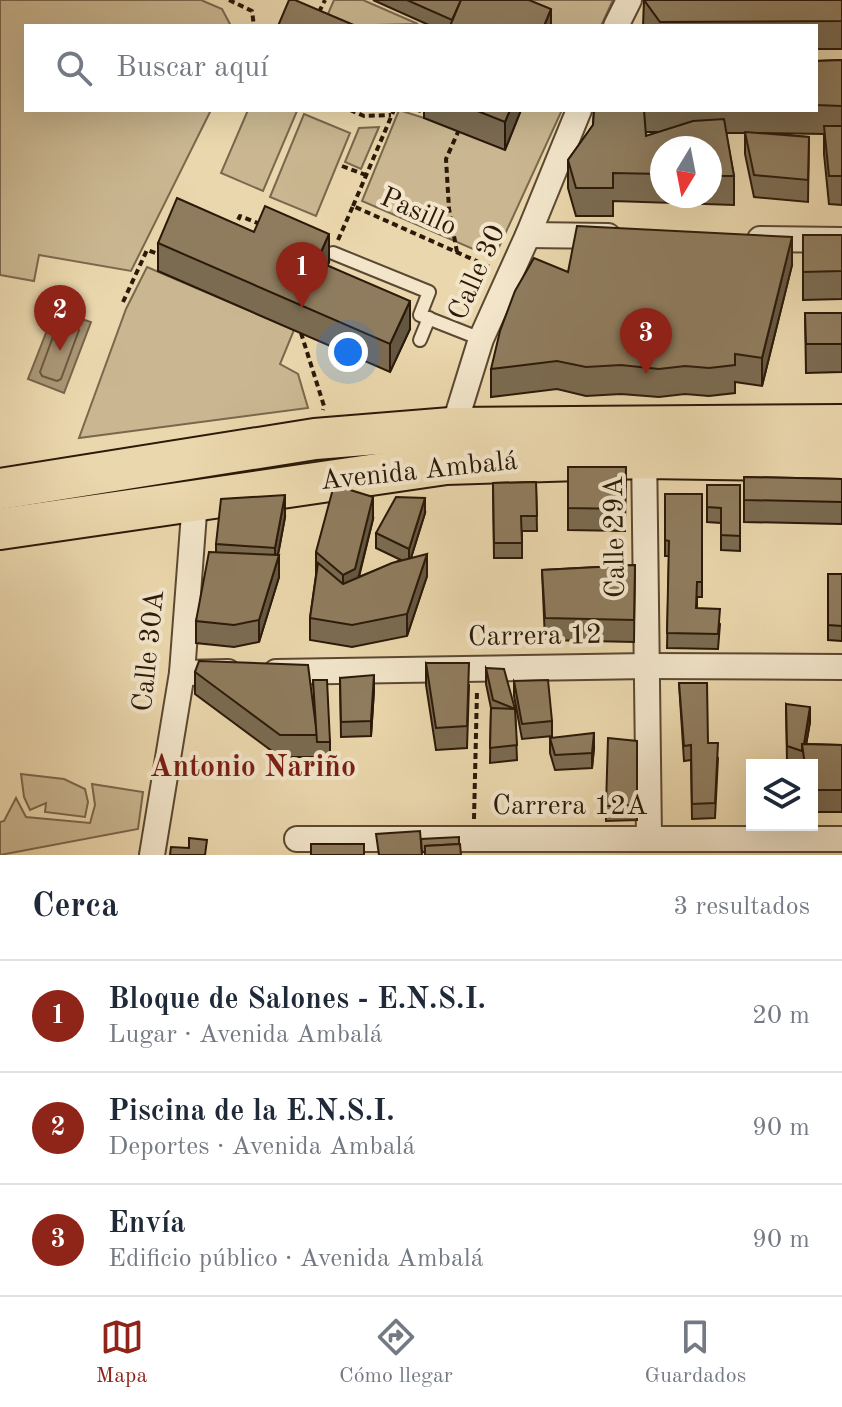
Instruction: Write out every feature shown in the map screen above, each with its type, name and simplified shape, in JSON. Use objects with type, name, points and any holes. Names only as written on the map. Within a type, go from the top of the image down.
[{"type":"main road","name":"Avenida Ambalá","points":[[0,489],[315,439],[449,446],[644,442],[842,425]]},
{"type":"main road","name":"Avenida Ambalá","points":[[644,442],[842,461]]},
{"type":"main road","name":"Avenida Ambalá","points":[[0,529],[195,500],[449,446]]},
{"type":"street","points":[[617,24],[629,0]]},
{"type":"street","name":"Calle 30","points":[[449,446],[481,339],[578,112]]},
{"type":"street","points":[[528,235],[638,237]]},
{"type":"street","points":[[732,238],[842,240]]},
{"type":"street","name":"Calle 29A","points":[[644,442],[649,838]]},
{"type":"street","name":"Calle 30A","points":[[147,854],[182,673],[195,500]]},
{"type":"street","name":"Carrera 12","points":[[182,673],[648,666],[842,667]]},
{"type":"street","name":"Carrera 12A","points":[[297,839],[474,846],[649,838],[842,839]]},
{"type":"lane","points":[[333,253],[429,292],[420,315],[481,339]]},
{"type":"lane","points":[[420,340],[429,318]]},
{"type":"path","points":[[229,0],[252,11],[254,24]]},
{"type":"path","points":[[319,13],[325,0]]},
{"type":"path","name":"Pasillo","points":[[355,112],[364,116],[393,112]]},
{"type":"path","name":"Pasillo","points":[[333,253],[393,112]]},
{"type":"path","points":[[457,252],[449,209],[446,159],[458,132]]},
{"type":"path","points":[[342,166],[366,175]]},
{"type":"path","name":"Pasillo","points":[[353,206],[510,277]]},
{"type":"path","points":[[223,225],[235,226],[240,216],[266,227]]},
{"type":"path","points":[[123,302],[147,250],[158,254],[164,242]]},
{"type":"path","points":[[301,333],[324,406],[315,439]]},
{"type":"path","points":[[474,846],[478,668]]},
{"type":"shaded area","points":[[0,0],[201,0],[222,9],[230,24],[24,24],[24,112],[210,112],[131,271],[39,255],[34,281],[0,275]]},
{"type":"shaded area","points":[[334,0],[363,0],[418,24],[326,24]]},
{"type":"shaded area","points":[[472,0],[613,0],[602,24],[519,24]]},
{"type":"shaded area","points":[[247,112],[297,112],[263,191],[221,173]]},
{"type":"shaded area","points":[[398,112],[424,118],[497,112],[561,112],[494,258],[362,201]]},
{"type":"shaded area","points":[[304,114],[350,133],[316,216],[270,197]]},
{"type":"shaded area","points":[[379,127],[361,169],[345,162],[359,128]]},
{"type":"shaded area","points":[[147,267],[294,330],[280,364],[298,374],[308,408],[79,438],[126,309]]},
{"type":"shaded area","points":[[21,774],[64,779],[85,789],[88,802],[85,817],[45,812],[46,803],[30,810],[24,797]]},
{"type":"shaded area","points":[[92,784],[143,792],[138,829],[0,855],[0,822],[4,821],[16,798],[26,817],[90,823],[95,805]]},
{"type":"water","points":[[55,310],[91,322],[64,393],[28,379]]},
{"type":"building","points":[[289,0],[295,0],[351,24],[279,24]]},
{"type":"building","points":[[407,0],[461,0],[452,20]]},
{"type":"building","points":[[461,0],[529,0],[551,9],[545,24],[451,24]]},
{"type":"building","points":[[644,0],[842,0],[842,21],[660,22]]},
{"type":"building","points":[[842,60],[842,106],[818,105],[818,61]]},
{"type":"building","points":[[480,112],[509,112],[505,122]]},
{"type":"building","points":[[594,112],[644,112],[646,136],[693,121],[724,119],[734,176],[722,176],[722,136],[650,136],[650,174],[613,173],[613,188],[576,188],[568,160],[593,125]]},
{"type":"building","points":[[824,126],[842,126],[842,176],[829,176]]},
{"type":"building","points":[[745,132],[809,137],[808,180],[754,175]]},
{"type":"building","points":[[177,198],[254,232],[265,206],[329,234],[317,261],[410,301],[390,344],[158,243]]},
{"type":"building","points":[[577,226],[792,237],[762,358],[735,354],[735,365],[709,368],[586,367],[557,361],[491,369],[500,331],[515,291],[534,258],[568,272]]},
{"type":"building","points":[[803,235],[842,235],[842,271],[803,272]]},
{"type":"building","points":[[805,313],[842,313],[842,344],[806,344]]},
{"type":"building","points":[[568,467],[626,467],[625,509],[568,508]]},
{"type":"building","points":[[744,477],[842,479],[842,502],[744,500]]},
{"type":"building","points":[[536,482],[537,516],[521,516],[522,543],[494,543],[493,483]]},
{"type":"building","points":[[334,485],[373,497],[355,569],[343,575],[316,552]]},
{"type":"building","points":[[707,485],[740,485],[740,536],[721,535],[721,508],[707,507]]},
{"type":"building","points":[[665,494],[702,494],[702,582],[697,582],[696,608],[720,609],[718,634],[667,633],[669,541],[665,540]]},
{"type":"building","points":[[285,495],[275,548],[216,544],[221,499]]},
{"type":"building","points":[[396,497],[425,498],[409,549],[376,533]]},
{"type":"building","points":[[209,552],[279,555],[259,620],[234,625],[196,621]]},
{"type":"building","points":[[427,554],[407,614],[352,625],[310,618],[318,563],[343,584],[392,563]]},
{"type":"building","points":[[635,565],[634,620],[545,618],[542,570]]},
{"type":"building","points":[[828,574],[842,574],[842,626],[828,625]]},
{"type":"building","points":[[199,661],[308,665],[317,735],[280,735],[195,672]]},
{"type":"building","points":[[426,663],[469,663],[467,726],[436,728]]},
{"type":"building","points":[[486,668],[504,669],[515,709],[493,700]]},
{"type":"building","points":[[374,675],[371,721],[341,722],[340,678]]},
{"type":"building","points":[[313,680],[327,680],[330,742],[317,742]]},
{"type":"building","points":[[548,680],[552,721],[522,724],[514,681]]},
{"type":"building","points":[[679,683],[707,683],[708,743],[718,743],[715,803],[692,804],[691,745],[684,746]]},
{"type":"building","points":[[786,704],[810,707],[802,751],[787,746]]},
{"type":"building","points":[[491,708],[515,709],[517,745],[490,748]]},
{"type":"building","points":[[594,733],[592,753],[555,755],[550,738]]},
{"type":"building","points":[[608,738],[637,741],[637,805],[606,806]]},
{"type":"building","points":[[802,744],[842,745],[842,790],[818,790],[818,759],[804,759]]},
{"type":"building","points":[[420,831],[422,855],[379,855],[376,834]]},
{"type":"building","points":[[459,837],[459,844],[425,846],[425,852],[422,852],[421,839]]},
{"type":"building","points":[[189,838],[207,840],[205,855],[170,855],[171,847],[189,848]]},
{"type":"building","points":[[311,844],[364,844],[364,855],[311,855]]},
{"type":"building","points":[[460,844],[461,855],[425,855],[425,846]]},
{"type":"place","name":"Bloque de Salones - E.N.S.I.","points":[[302,308]]},
{"type":"place","name":"Piscina de la E.N.S.I.","points":[[60,351]]},
{"type":"place","name":"Envía","points":[[646,374]]},
{"type":"district","name":"Antonio Nariño","points":[[253,768]]}]
